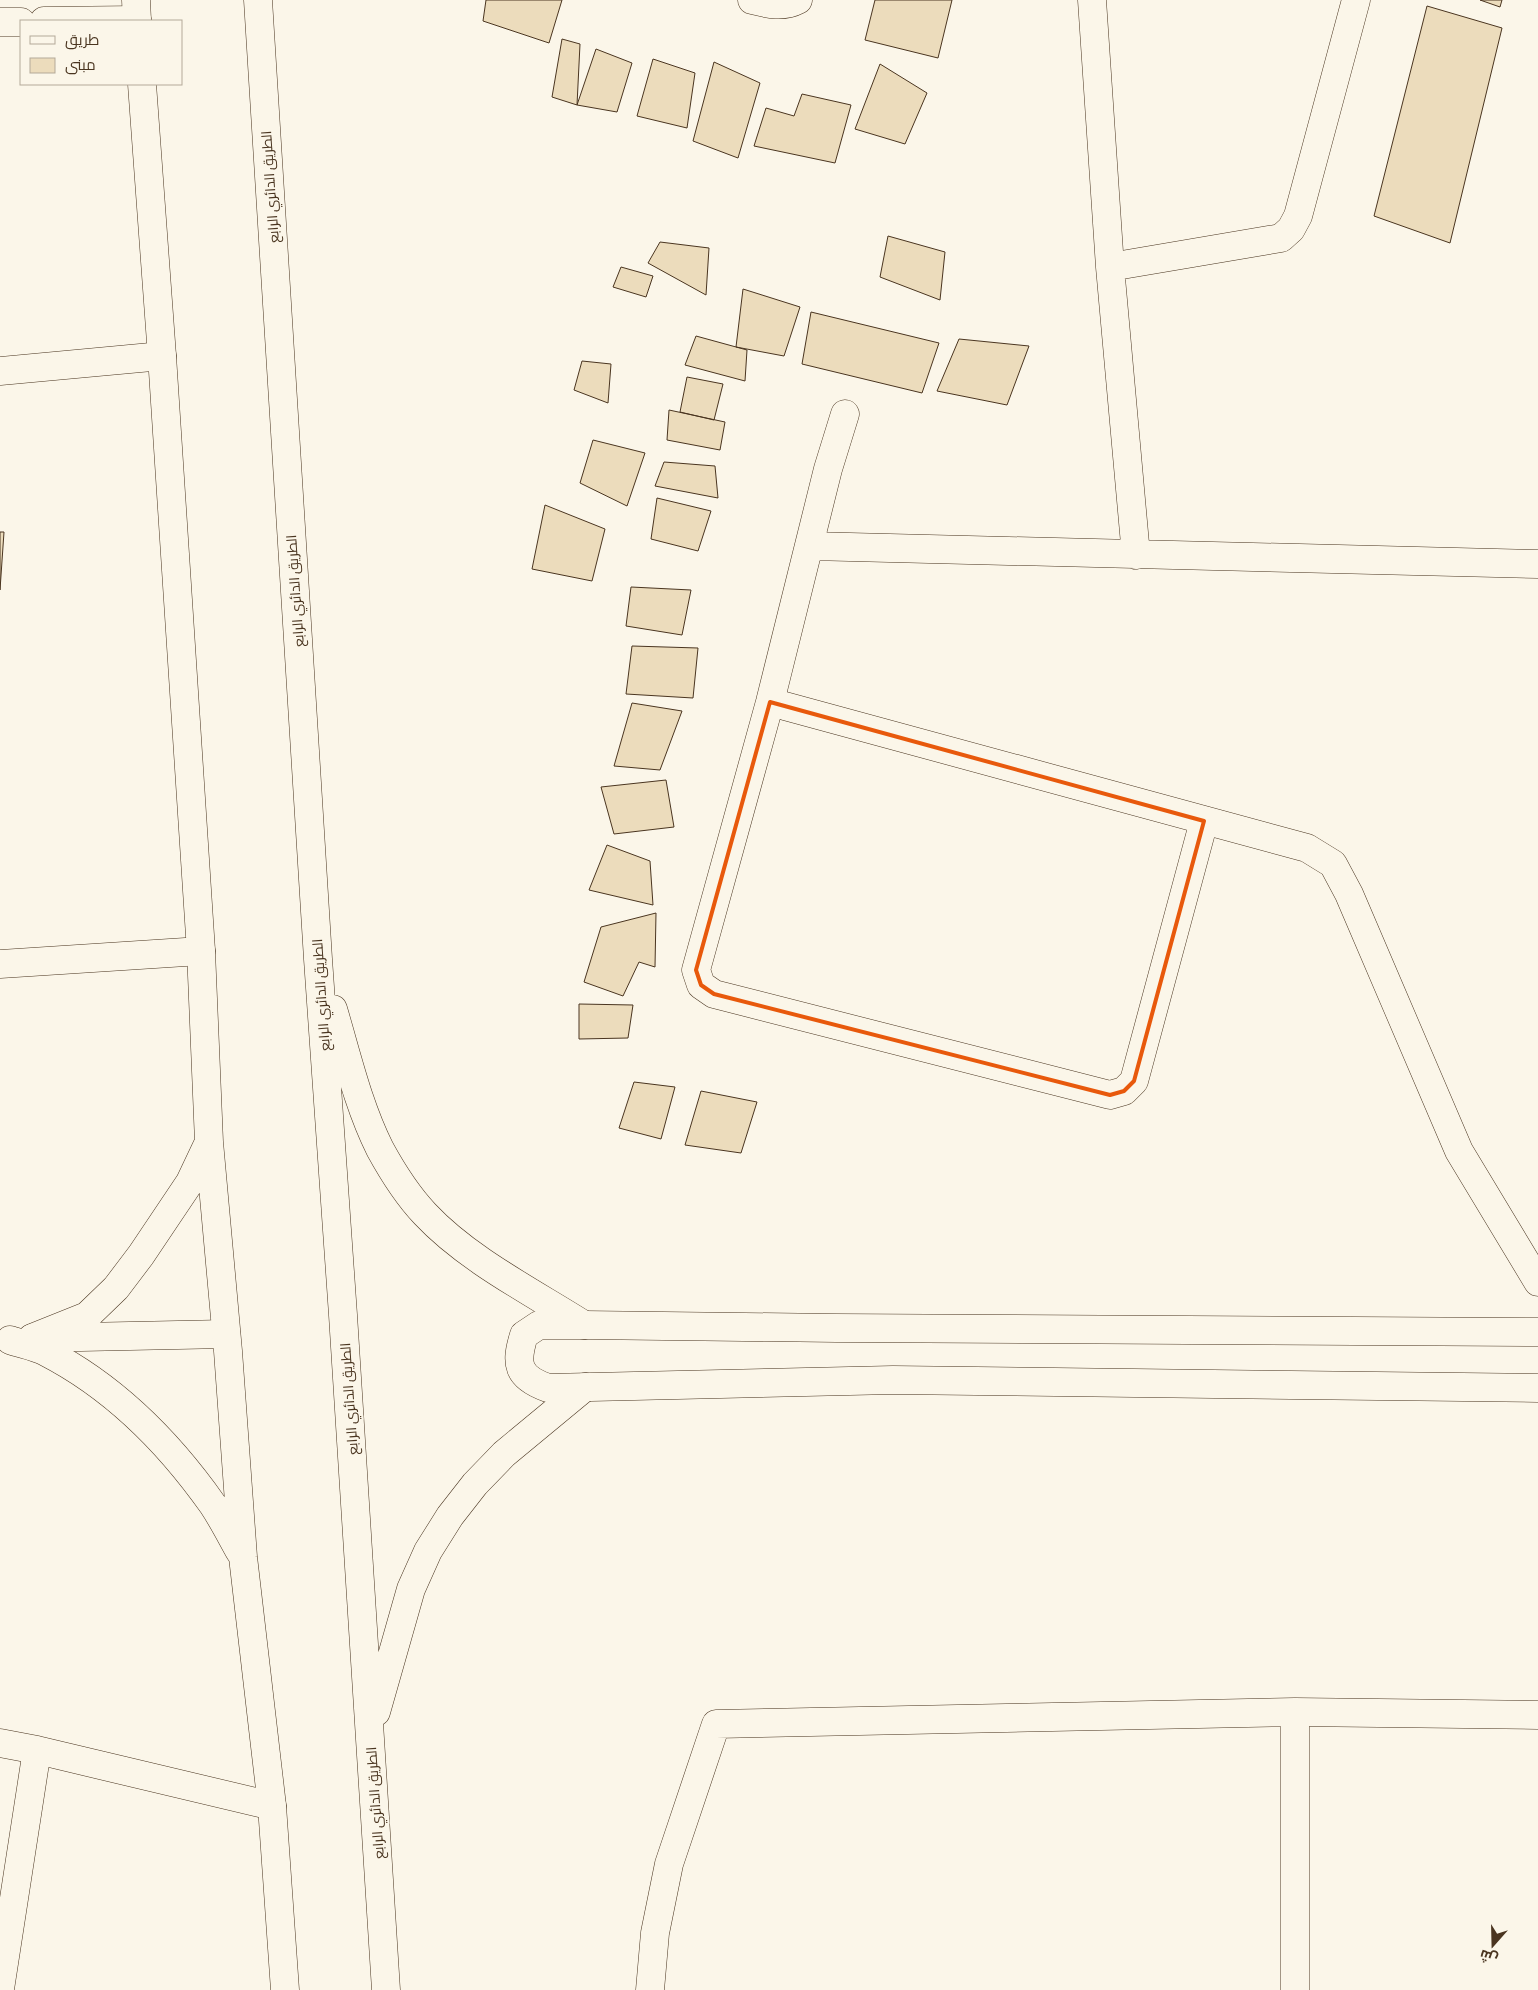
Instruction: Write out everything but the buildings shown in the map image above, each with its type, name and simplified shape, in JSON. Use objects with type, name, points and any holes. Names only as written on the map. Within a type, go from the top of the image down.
[{"type":"street","name":"الطريق الدائري الرابع","points":[[258,0],[318,959],[386,1990]]},
{"type":"street","points":[[752,0],[779,5],[790,4],[798,0]]},
{"type":"street","points":[[1092,0],[1110,267],[1136,555]]},
{"type":"street","points":[[1110,267],[1281,238],[1291,229],[1298,216],[1356,0]]},
{"type":"street","points":[[57,20],[136,14]]},
{"type":"street","points":[[0,22],[20,22]]},
{"type":"street","points":[[142,85],[201,951],[209,1142],[243,1557],[272,1806],[285,1990]]},
{"type":"street","points":[[0,371],[162,356]]},
{"type":"street","points":[[845,414],[828,469],[770,702],[696,970],[701,985],[714,994],[1110,1096],[1124,1091],[1134,1081],[1204,821]]},
{"type":"street","points":[[810,546],[1538,564]]},
{"type":"street","points":[[770,702],[1307,848],[1333,864],[1349,894],[1459,1151],[1538,1282]]},
{"type":"street","points":[[0,964],[201,951]]},
{"type":"street","points":[[318,959],[362,1106],[380,1149],[402,1184],[425,1214],[459,1244],[584,1325]]},
{"type":"street","points":[[14,1339],[87,1316],[116,1288],[141,1255],[190,1182],[209,1142]]},
{"type":"street","points":[[1538,1332],[584,1325],[539,1326],[524,1334],[519,1350],[519,1367],[532,1382],[548,1388],[893,1380],[1538,1388]]},
{"type":"street","points":[[14,1339],[226,1334]]},
{"type":"street","points":[[14,1339],[45,1351],[94,1382],[139,1419],[185,1468],[214,1507],[243,1557]]},
{"type":"street","points":[[370,1730],[411,1589],[428,1551],[450,1516],[475,1484],[504,1454],[584,1387]]},
{"type":"street","points":[[650,1990],[655,1933],[669,1864],[716,1724],[1295,1712],[1538,1715]]},
{"type":"street","points":[[1295,1712],[1295,1990]]},
{"type":"street","points":[[0,1742],[272,1806]]},
{"type":"street","points":[[0,1989],[36,1750]]},
{"type":"highlighted area","points":[[770,702],[1204,821],[1134,1081],[1124,1091],[1110,1095],[714,994],[701,985],[696,970]]}]
